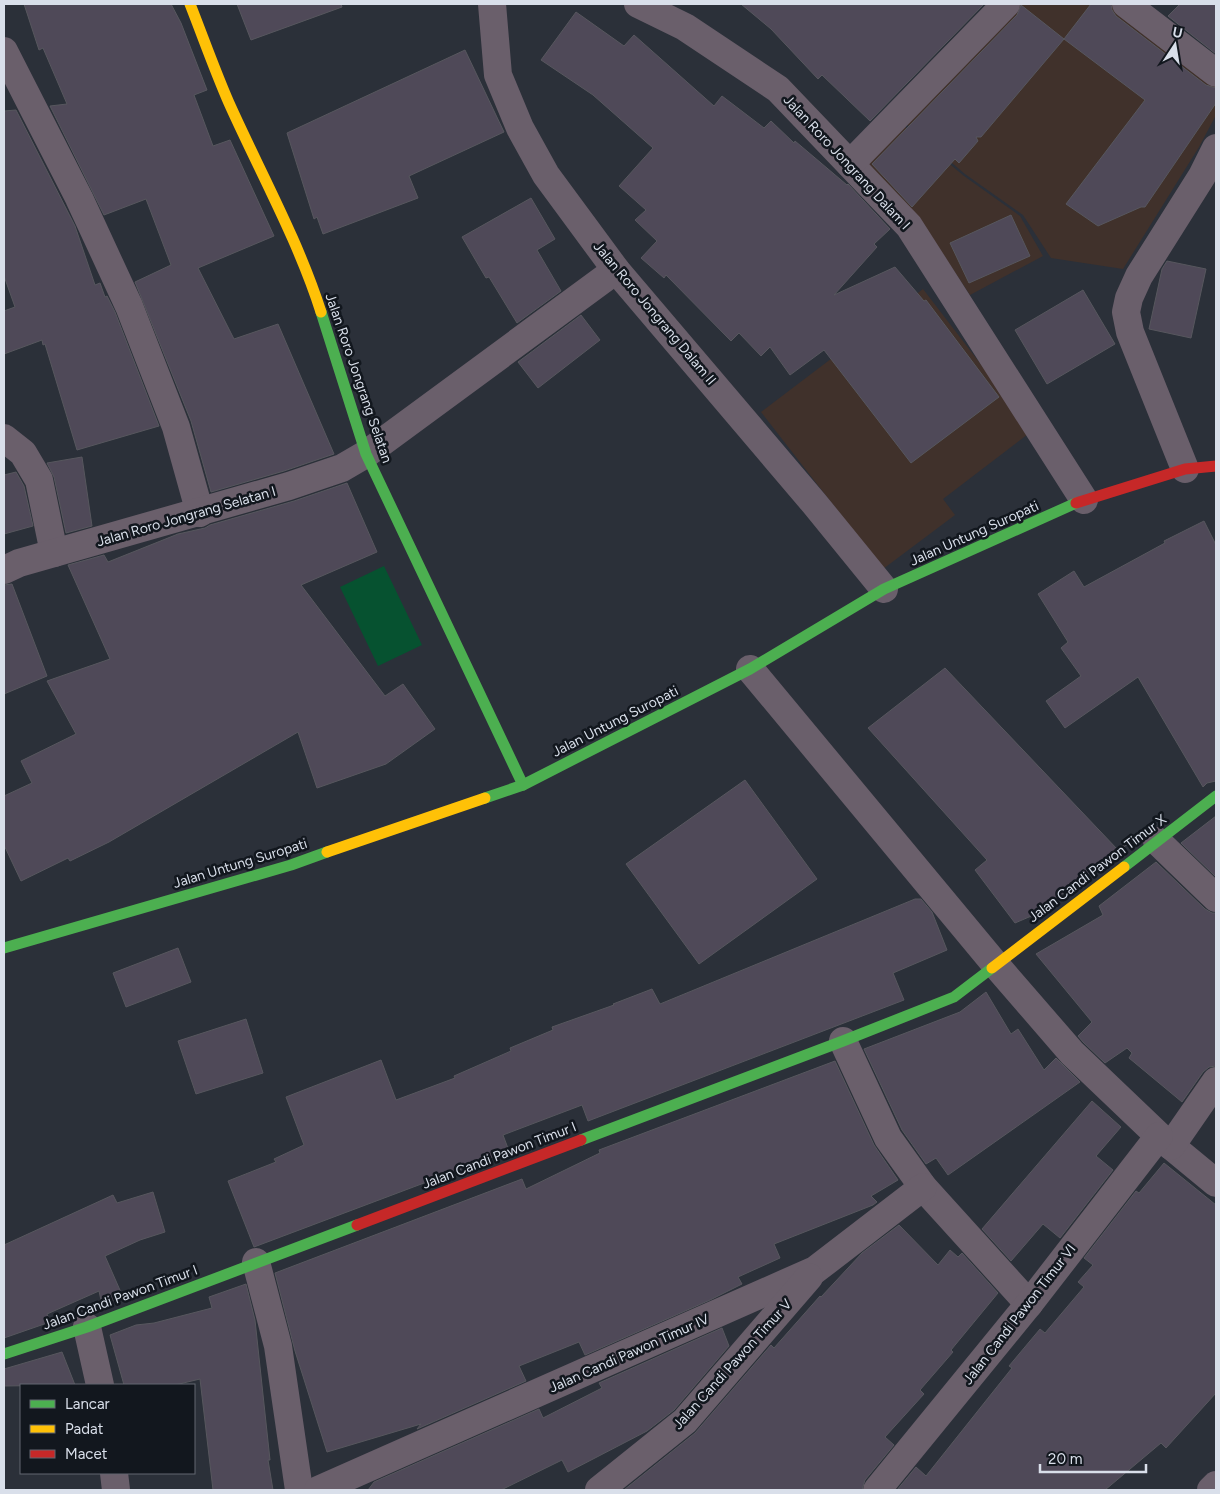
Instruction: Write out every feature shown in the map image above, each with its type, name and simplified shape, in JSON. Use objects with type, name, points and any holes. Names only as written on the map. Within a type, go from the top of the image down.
[{"type":"street","name":"Jalan Roro Jongrang Selatan","points":[[190,4],[229,102],[273,195],[315,293],[366,454],[523,785]]},
{"type":"street","name":"Jalan Roro Jongrang Dalam II","points":[[492,4],[498,75],[520,128],[546,176],[616,270],[814,503],[884,589]]},
{"type":"street","name":"Jalan Roro Jongrang Dalam I","points":[[638,4],[685,27],[778,89],[909,226],[1084,500]]},
{"type":"street","points":[[850,164],[1006,4]]},
{"type":"street","points":[[1126,4],[1216,73]]},
{"type":"street","points":[[6,61],[79,198],[129,306],[176,428],[200,513]]},
{"type":"street","points":[[1186,469],[1130,332],[1126,312],[1129,298],[1139,276],[1202,176],[1216,148]]},
{"type":"street","name":"Jalan Roro Jongrang Selatan I","points":[[4,570],[54,553],[200,513],[342,468],[366,454],[616,270]]},
{"type":"street","points":[[4,438],[23,453],[39,480],[54,553]]},
{"type":"street","name":"Jalan Untung Suropati","points":[[4,948],[292,865],[523,785],[750,669],[884,589],[1084,500],[1186,469],[1216,466]]},
{"type":"street","points":[[750,669],[995,964],[1072,1053],[1165,1141],[1216,1183]]},
{"type":"street","name":"Jalan Candi Pawon Timur X","points":[[995,964],[1216,796]]},
{"type":"street","points":[[1157,841],[1216,898]]},
{"type":"street","name":"Jalan Candi Pawon Timur I","points":[[4,1354],[87,1327],[843,1041],[954,996],[995,964]]},
{"type":"street","points":[[843,1041],[888,1138],[923,1187],[1029,1304]]},
{"type":"street","name":"Jalan Candi Pawon Timur VI","points":[[877,1490],[1029,1304],[1216,1081]]},
{"type":"street","name":"Jalan Candi Pawon Timur IV","points":[[318,1490],[815,1270],[923,1187]]},
{"type":"street","points":[[256,1262],[278,1346],[299,1490]]},
{"type":"street","name":"Jalan Candi Pawon Timur V","points":[[599,1490],[685,1421],[815,1270]]},
{"type":"street","points":[[87,1327],[100,1384]]},
{"type":"street","points":[[114,1474],[116,1490]]},
{"type":"street","points":[[1211,1490],[1216,1485]]},
{"type":"shaded area","points":[[1008,4],[1122,4],[1216,76],[1216,115],[1199,147],[1123,269],[1051,258],[1023,215],[965,174],[904,122]]},
{"type":"shaded area","points":[[898,121],[964,176],[1020,216],[1043,256],[970,295],[934,241],[860,163]]},
{"type":"shaded area","points":[[923,289],[1032,431],[943,499],[955,515],[883,569],[761,412]]},
{"type":"green space","points":[[384,566],[422,645],[378,666],[340,587]]},
{"type":"building","points":[[24,4],[171,4],[181,23],[207,90],[194,95],[213,146],[230,140],[274,236],[198,268],[234,339],[278,324],[334,454],[211,492],[191,421],[135,282],[171,265],[146,199],[104,215],[50,106],[67,104],[43,48],[39,50]]},
{"type":"building","points":[[237,4],[341,4],[342,7],[251,40]]},
{"type":"building","points":[[741,4],[984,4],[870,121],[822,75],[818,79],[771,29]]},
{"type":"building","points":[[1091,4],[1111,4],[1116,16],[1206,85],[1216,88],[1216,103],[1145,207],[1098,226],[1066,204],[1145,100],[1064,39]]},
{"type":"building","points":[[1180,4],[1216,4],[1216,54],[1168,16]]},
{"type":"building","points":[[1021,5],[1064,39],[981,137],[976,137],[978,141],[959,163],[955,159],[912,207],[872,164],[1017,15]]},
{"type":"building","points":[[576,12],[624,46],[634,35],[714,106],[722,96],[764,128],[771,121],[794,143],[795,141],[848,184],[890,229],[874,244],[877,247],[834,295],[895,267],[924,301],[926,300],[999,397],[911,463],[824,350],[790,375],[770,347],[761,356],[739,333],[731,341],[666,275],[664,278],[641,258],[657,241],[635,220],[646,210],[619,186],[653,148],[593,95],[541,60]]},
{"type":"building","points":[[465,50],[504,132],[409,176],[418,198],[323,234],[317,217],[314,219],[287,133]]},
{"type":"building","points":[[16,110],[75,226],[95,285],[100,283],[105,297],[107,296],[115,312],[159,426],[77,450],[45,344],[43,345],[42,340],[4,354],[4,311],[15,307],[4,276],[4,111]]},
{"type":"building","points":[[531,198],[555,239],[537,250],[561,291],[517,323],[489,277],[486,278],[462,237]]},
{"type":"building","points":[[1011,215],[1030,256],[969,283],[950,243]]},
{"type":"building","points":[[1167,261],[1206,269],[1191,338],[1149,329],[1162,269]]},
{"type":"building","points":[[1083,290],[1115,344],[1047,384],[1015,330]]},
{"type":"building","points":[[581,315],[600,340],[538,388],[518,362]]},
{"type":"building","points":[[82,457],[92,526],[66,533],[54,477],[47,463]]},
{"type":"building","points":[[16,472],[24,486],[33,526],[4,534],[4,475]]},
{"type":"building","points":[[347,483],[377,552],[301,585],[385,696],[403,684],[435,729],[386,764],[317,788],[298,732],[109,842],[70,861],[68,858],[21,881],[4,845],[4,796],[32,783],[21,761],[76,734],[47,681],[110,659],[68,565],[104,555],[108,562],[178,534],[205,528]]},
{"type":"building","points":[[1204,521],[1216,545],[1216,781],[1207,783],[1203,787],[1138,677],[1065,728],[1046,701],[1081,676],[1061,648],[1068,642],[1038,594],[1074,571],[1084,587],[1165,543],[1164,541]]},
{"type":"building","points":[[12,584],[47,676],[4,694],[4,585]]},
{"type":"building","points":[[945,668],[1118,850],[1149,825],[1150,827],[1036,914],[1015,923],[975,870],[987,860],[868,728]]},
{"type":"building","points":[[745,780],[817,879],[699,964],[626,864]]},
{"type":"building","points":[[1216,816],[1216,877],[1181,843]]},
{"type":"building","points":[[1156,862],[1205,909],[1216,913],[1216,1066],[1209,1067],[1203,1072],[1182,1102],[1129,1058],[1132,1053],[1127,1048],[1105,1063],[1083,1042],[1078,1036],[1092,1022],[1036,954],[1103,915],[1099,906]]},
{"type":"building","points":[[915,899],[921,899],[932,912],[947,950],[893,973],[904,1000],[588,1121],[582,1105],[503,1135],[509,1151],[254,1247],[228,1181],[276,1162],[274,1159],[304,1145],[286,1097],[381,1060],[396,1100],[455,1078],[454,1076],[511,1051],[510,1048],[553,1030],[552,1027],[652,989],[660,1004]]},
{"type":"building","points":[[178,948],[191,982],[126,1007],[113,973]]},
{"type":"building","points":[[986,992],[1011,1034],[1018,1029],[1044,1070],[1056,1058],[1080,1082],[948,1175],[936,1158],[926,1164],[902,1130],[864,1049],[960,1012]]},
{"type":"building","points":[[246,1019],[263,1073],[196,1094],[178,1041]]},
{"type":"building","points":[[835,1061],[874,1145],[898,1180],[871,1196],[877,1202],[774,1244],[780,1258],[738,1277],[742,1284],[710,1300],[585,1355],[579,1342],[519,1366],[526,1381],[417,1429],[421,1424],[327,1452],[295,1351],[275,1273],[522,1179],[526,1189],[600,1153],[599,1150]]},
{"type":"building","points":[[1092,1101],[1121,1127],[1096,1156],[1113,1170],[1060,1238],[1043,1224],[1011,1261],[982,1229]]},
{"type":"building","points":[[1164,1163],[1216,1205],[1216,1393],[1166,1448],[1161,1443],[1105,1490],[897,1490],[916,1467],[926,1476],[1012,1368],[1009,1366],[1040,1329],[1045,1333],[1084,1287],[1078,1282],[1093,1265],[1084,1258],[1136,1191],[1139,1193]]},
{"type":"building","points":[[153,1192],[165,1232],[140,1240],[105,1256],[123,1297],[102,1305],[99,1291],[47,1314],[50,1322],[4,1338],[4,1245],[113,1195],[117,1203]]},
{"type":"building","points":[[899,1225],[938,1265],[950,1250],[958,1257],[962,1253],[998,1293],[951,1350],[953,1352],[920,1390],[924,1394],[885,1437],[894,1445],[865,1480],[862,1490],[624,1490],[695,1433],[771,1345],[774,1348],[820,1296],[862,1253]]},
{"type":"building","points":[[246,1284],[255,1320],[270,1460],[268,1460],[273,1490],[213,1490],[200,1379],[179,1384],[124,1384],[110,1335],[136,1325],[154,1323],[212,1308],[209,1297]]},
{"type":"building","points":[[722,1328],[729,1346],[674,1410],[647,1431],[568,1472],[562,1460],[501,1490],[368,1490],[374,1482],[539,1409],[543,1418],[602,1388],[599,1383]]},
{"type":"building","points":[[62,1352],[75,1384],[20,1384],[20,1386],[4,1386],[4,1369]]},
{"type":"traffic: fast","points":[[321,312],[366,454],[523,785]]},
{"type":"traffic: fast","points":[[485,798],[523,785],[750,669],[884,589],[1076,503]]},
{"type":"traffic: fast","points":[[1124,867],[1216,796]]},
{"type":"traffic: fast","points":[[4,948],[291,865],[327,852]]},
{"type":"traffic: fast","points":[[581,1140],[954,997],[992,968]]},
{"type":"traffic: fast","points":[[4,1354],[87,1327],[357,1225]]},
{"type":"traffic: slow","points":[[190,4],[224,91],[290,232],[321,312]]},
{"type":"traffic: slow","points":[[327,852],[485,798]]},
{"type":"traffic: slow","points":[[992,968],[1124,867]]},
{"type":"traffic: jam","points":[[1076,503],[1185,469],[1216,466]]},
{"type":"traffic: jam","points":[[357,1225],[581,1140]]}]
